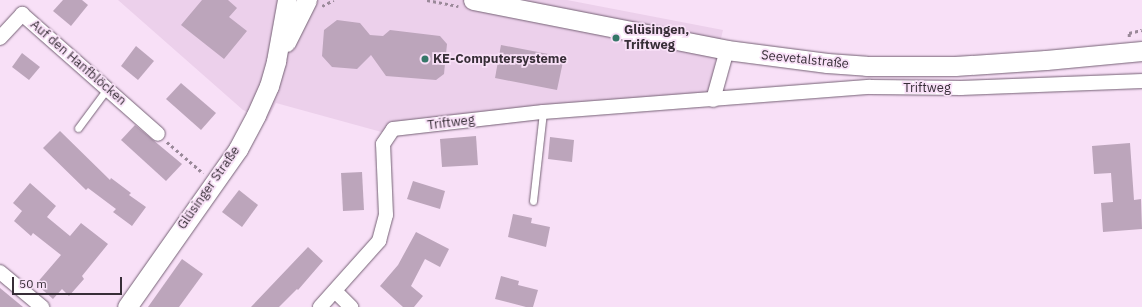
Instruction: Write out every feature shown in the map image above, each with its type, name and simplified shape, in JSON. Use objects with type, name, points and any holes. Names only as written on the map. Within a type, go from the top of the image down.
[{"type":"main road","name":"Glüsinger Straße","points":[[127,307],[238,149],[266,92],[276,61],[287,0]]},
{"type":"main road","name":"Glüsinger Straße","points":[[276,61],[307,0]]},
{"type":"main road","name":"Seevetalstraße","points":[[473,0],[727,50],[827,63],[910,67],[1046,60],[1142,51]]},
{"type":"street","name":"Auf den Hanfblöcken","points":[[0,38],[22,14],[158,134]]},
{"type":"street","points":[[713,100],[727,50]]},
{"type":"street","name":"Triftweg","points":[[320,307],[379,242],[386,215],[383,144],[393,130],[542,112],[870,87],[961,88],[1142,80]]},
{"type":"street","points":[[0,272],[42,307]]},
{"type":"street","points":[[335,291],[351,307]]},
{"type":"lane","points":[[78,128],[108,89]]},
{"type":"lane","points":[[533,201],[542,112]]},
{"type":"path","points":[[1129,33],[1142,30]]},
{"type":"path","points":[[158,134],[205,175]]},
{"type":"shaded area","points":[[118,0],[567,0],[723,30],[705,107],[595,114],[396,136],[276,103],[267,121],[243,110]]},
{"type":"building","points":[[63,0],[82,0],[88,5],[71,26],[53,11]]},
{"type":"building","points":[[202,0],[228,0],[237,8],[229,17],[247,31],[224,59],[181,25]]},
{"type":"building","points":[[337,20],[360,23],[370,35],[383,36],[390,30],[440,36],[447,44],[444,74],[436,80],[386,76],[371,55],[357,69],[332,67],[322,56],[324,30]]},
{"type":"building","points":[[501,45],[564,57],[557,90],[495,78]]},
{"type":"building","points":[[136,46],[154,61],[138,80],[121,66]]},
{"type":"building","points":[[22,53],[40,67],[29,80],[12,67]]},
{"type":"building","points":[[181,83],[216,113],[201,130],[166,99]]},
{"type":"building","points":[[135,125],[182,164],[166,181],[121,140]]},
{"type":"building","points":[[60,131],[110,180],[111,178],[131,193],[129,195],[146,207],[132,226],[113,212],[116,209],[88,188],[86,190],[43,148]]},
{"type":"building","points":[[476,136],[478,165],[442,167],[440,139]]},
{"type":"building","points":[[550,137],[574,140],[572,162],[548,159]]},
{"type":"building","points":[[1130,143],[1134,200],[1141,199],[1142,229],[1103,232],[1101,203],[1113,202],[1111,173],[1094,174],[1092,146]]},
{"type":"building","points":[[362,172],[364,210],[343,211],[341,173]]},
{"type":"building","points":[[413,181],[445,191],[440,209],[407,199]]},
{"type":"building","points":[[30,183],[56,206],[47,217],[70,236],[81,223],[108,244],[82,276],[84,279],[69,296],[62,289],[53,299],[36,284],[61,255],[33,233],[31,236],[14,221],[22,211],[13,203]]},
{"type":"building","points":[[239,190],[258,205],[242,227],[222,212]]},
{"type":"building","points":[[513,214],[532,218],[531,223],[550,227],[546,247],[508,237]]},
{"type":"building","points":[[416,232],[449,249],[440,267],[425,259],[411,286],[423,296],[414,307],[403,307],[380,286],[398,265]]},
{"type":"building","points":[[308,247],[323,261],[298,290],[297,289],[279,307],[251,307]]},
{"type":"building","points":[[182,259],[203,274],[179,307],[148,307]]},
{"type":"building","points":[[501,276],[519,281],[518,285],[538,290],[533,307],[526,307],[495,299]]},
{"type":"building","points":[[0,288],[23,307],[0,307]]},
{"type":"place","name":"Glüsingen, Triftweg","points":[[616,38]]},
{"type":"place","name":"KE-Computersysteme","points":[[425,59]]}]
